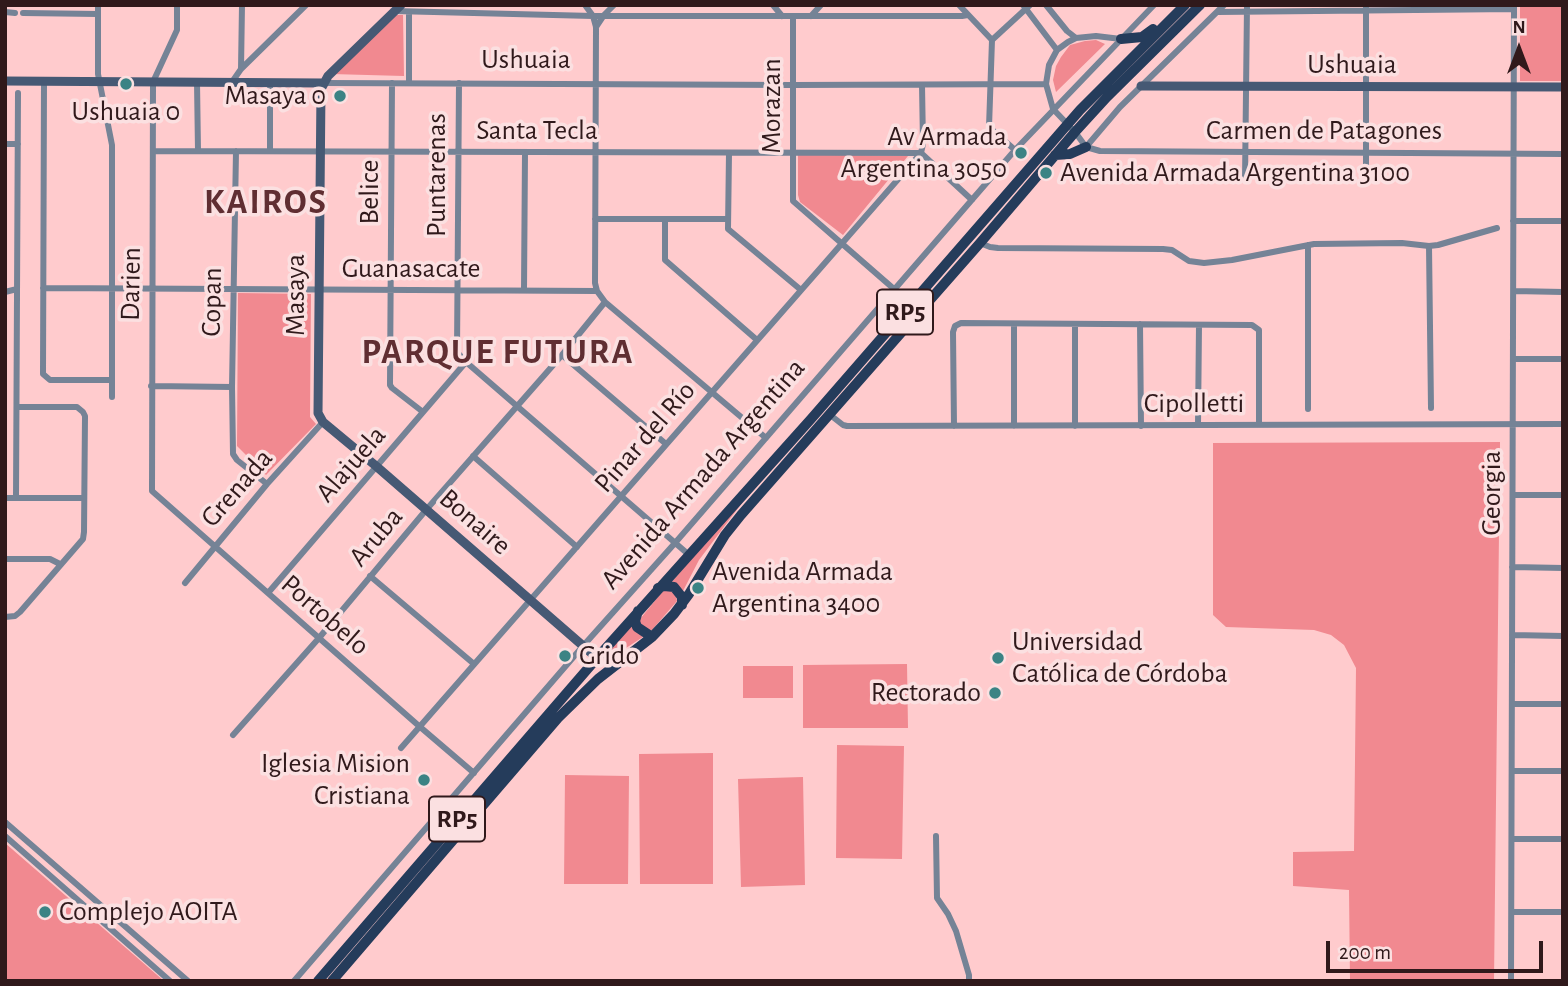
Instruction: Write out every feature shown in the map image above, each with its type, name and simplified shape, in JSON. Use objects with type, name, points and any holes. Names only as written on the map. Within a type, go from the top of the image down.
[{"type":"main road","points":[[1121,39],[1146,35],[1182,5]]},
{"type":"main road","name":"Avenida Armada Argentina","points":[[597,657],[1182,5]]},
{"type":"main road","name":"Avenida Armada Argentina","points":[[332,981],[558,718],[597,679],[652,637],[682,605],[725,535],[1055,155],[1071,128],[1107,97],[1200,5]]},
{"type":"main road","points":[[1055,155],[1070,154],[1086,147]]},
{"type":"main road","points":[[658,588],[670,586],[677,589],[682,597],[682,605]]},
{"type":"main road","points":[[638,611],[635,621],[637,627],[652,637]]},
{"type":"main road","name":"RP5","points":[[318,981],[597,657]]},
{"type":"street","points":[[98,5],[99,81],[112,145],[112,397]]},
{"type":"street","points":[[153,82],[177,30],[177,5]]},
{"type":"street","points":[[242,5],[242,69]]},
{"type":"street","points":[[233,82],[242,69],[306,5]]},
{"type":"street","points":[[584,5],[593,16],[596,27],[597,291],[605,302],[766,438]]},
{"type":"street","points":[[596,27],[614,5]]},
{"type":"street","points":[[773,5],[782,16]]},
{"type":"street","points":[[811,16],[821,5]]},
{"type":"street","points":[[959,5],[992,40]]},
{"type":"street","points":[[1046,5],[1076,38]]},
{"type":"street","points":[[1121,39],[1096,36],[1076,38],[1058,50],[1048,65],[1046,84],[1053,109],[1086,147],[1113,114],[1224,5]]},
{"type":"street","points":[[1015,150],[992,131],[989,124],[992,40],[1026,6],[1058,50]]},
{"type":"street","name":"Avenida Armada Argentina","points":[[294,981],[1015,150],[1151,6]]},
{"type":"street","points":[[1217,12],[1247,8],[1514,7]]},
{"type":"street","name":"Georgia","points":[[1511,981],[1514,7]]},
{"type":"street","points":[[323,83],[397,8],[409,12],[593,16],[968,15]]},
{"type":"street","points":[[1245,180],[1247,8]]},
{"type":"street","points":[[1366,8],[1366,180]]},
{"type":"street","points":[[5,12],[15,13]]},
{"type":"street","points":[[409,12],[410,83]]},
{"type":"street","points":[[23,13],[98,14]]},
{"type":"street","name":"Morazan","points":[[793,16],[792,197],[795,204],[842,243]]},
{"type":"street","name":"Ushuaia","points":[[5,81],[1046,84]]},
{"type":"street","points":[[44,81],[42,371],[50,380],[112,380]]},
{"type":"street","name":"Darien","points":[[150,487],[153,82]]},
{"type":"street","points":[[197,82],[198,151]]},
{"type":"street","points":[[270,82],[270,151]]},
{"type":"street","name":"Masaya","points":[[323,83],[318,407],[323,422]]},
{"type":"street","name":"Belice","points":[[392,83],[390,385],[423,412]]},
{"type":"street","name":"Puntarenas","points":[[459,83],[457,352],[466,362]]},
{"type":"street","points":[[922,85],[921,153],[972,200]]},
{"type":"street","name":"Ushuaia","points":[[1141,86],[1563,88]]},
{"type":"street","points":[[16,498],[18,93]]},
{"type":"street","points":[[5,144],[18,144]]},
{"type":"street","name":"Carmen de Patagones","points":[[1086,147],[1100,151],[1563,153]]},
{"type":"street","name":"Santa Tecla","points":[[153,151],[921,153]]},
{"type":"street","name":"Copan","points":[[236,151],[233,454],[267,484]]},
{"type":"street","points":[[524,290],[525,152]]},
{"type":"street","points":[[729,153],[728,229],[801,290]]},
{"type":"street","name":"Pinar del Río","points":[[401,748],[921,153]]},
{"type":"street","points":[[595,219],[729,219]]},
{"type":"street","points":[[664,219],[665,260],[757,340]]},
{"type":"street","points":[[1513,221],[1563,221]]},
{"type":"street","points":[[979,243],[998,248],[1163,248],[1172,250],[1189,261],[1204,263],[1308,245],[1438,245],[1497,228]]},
{"type":"street","points":[[842,243],[894,289]]},
{"type":"street","points":[[1308,245],[1308,409]]},
{"type":"street","points":[[1429,246],[1431,408]]},
{"type":"street","name":"Guanasacate","points":[[43,288],[597,291]]},
{"type":"street","points":[[5,292],[17,289]]},
{"type":"street","points":[[1514,291],[1563,292]]},
{"type":"street","name":"Aruba","points":[[233,735],[605,302]]},
{"type":"street","points":[[954,426],[953,332],[955,326],[961,324],[1252,325],[1259,330],[1259,425]]},
{"type":"street","points":[[1014,324],[1014,426]]},
{"type":"street","points":[[1075,324],[1075,426]]},
{"type":"street","points":[[1140,324],[1141,426]]},
{"type":"street","points":[[1198,425],[1199,325]]},
{"type":"street","points":[[562,355],[666,444]]},
{"type":"street","points":[[1513,359],[1563,359]]},
{"type":"street","points":[[466,362],[688,554]]},
{"type":"street","name":"Alajuela","points":[[268,593],[466,362]]},
{"type":"street","points":[[151,386],[232,387]]},
{"type":"street","points":[[5,617],[15,616],[20,612],[83,539],[84,532],[83,412],[73,406],[17,407]]},
{"type":"street","name":"Cipolletti","points":[[829,414],[847,426],[1563,424]]},
{"type":"street","name":"Bonaire","points":[[323,422],[597,657]]},
{"type":"street","name":"Grenada","points":[[185,583],[267,484],[323,422]]},
{"type":"street","points":[[473,456],[577,547]]},
{"type":"street","name":"Portobelo","points":[[150,487],[154,495],[474,773]]},
{"type":"street","points":[[1513,495],[1563,495]]},
{"type":"street","points":[[5,498],[84,498]]},
{"type":"street","points":[[5,559],[50,559],[61,564]]},
{"type":"street","points":[[1512,567],[1563,568]]},
{"type":"street","points":[[370,576],[474,664]]},
{"type":"street","points":[[1512,635],[1563,636]]},
{"type":"street","points":[[1512,704],[1563,704]]},
{"type":"street","points":[[1512,771],[1563,771]]},
{"type":"street","points":[[5,822],[188,981]]},
{"type":"street","points":[[5,836],[170,981]]},
{"type":"street","points":[[936,836],[937,898],[956,931],[969,981]]},
{"type":"street","points":[[1512,839],[1563,839]]},
{"type":"street","points":[[1512,912],[1563,912]]},
{"type":"shaded area","points":[[1520,5],[1563,5],[1563,81],[1520,81]]},
{"type":"shaded area","points":[[396,15],[403,15],[404,76],[331,74]]},
{"type":"shaded area","points":[[1096,40],[1105,44],[1056,92],[1053,80],[1056,66],[1070,45]]},
{"type":"shaded area","points":[[798,154],[908,156],[843,235],[800,202]]},
{"type":"shaded area","points":[[238,293],[311,294],[310,417],[316,424],[266,475],[237,446]]},
{"type":"shaded area","points":[[1500,442],[1494,981],[1350,981],[1349,890],[1293,886],[1293,852],[1354,851],[1356,668],[1344,645],[1331,635],[1314,630],[1226,627],[1213,615],[1213,443]]},
{"type":"shaded area","points":[[743,498],[745,499],[699,560],[683,591],[671,583]]},
{"type":"shaded area","points":[[669,589],[676,594],[677,601],[652,630],[646,631],[639,626],[640,619],[663,591]]},
{"type":"shaded area","points":[[632,624],[643,637],[595,668]]},
{"type":"shaded area","points":[[907,664],[908,728],[803,728],[803,665]]},
{"type":"shaded area","points":[[743,666],[793,666],[793,698],[743,698]]},
{"type":"shaded area","points":[[837,745],[904,746],[902,859],[836,858]]},
{"type":"shaded area","points":[[713,753],[713,884],[640,884],[639,754]]},
{"type":"shaded area","points":[[565,775],[629,776],[628,884],[564,884]]},
{"type":"shaded area","points":[[803,777],[805,885],[741,887],[738,779]]},
{"type":"shaded area","name":"Complejo AOITA","points":[[5,843],[164,981],[5,981]]},
{"type":"place","name":"Ushuaia 0","points":[[126,84]]},
{"type":"place","name":"Masaya 0","points":[[340,96]]},
{"type":"place","name":"Av Armada Argentina 3050","points":[[1021,153]]},
{"type":"place","name":"Avenida Armada Argentina 3100","points":[[1046,173]]},
{"type":"place","name":"Avenida Armada Argentina 3400","points":[[698,588]]},
{"type":"place","name":"Grido","points":[[565,656]]},
{"type":"place","name":"Universidad Católica de Córdoba","points":[[998,658]]},
{"type":"place","name":"Rectorado","points":[[995,693]]},
{"type":"place","name":"Iglesia Mision Cristiana","points":[[424,780]]},
{"type":"place","name":"Complejo AOITA","points":[[45,912]]},
{"type":"district","name":"KAIROS","points":[[266,202]]},
{"type":"district","name":"PARQUE FUTURA","points":[[498,352]]}]
